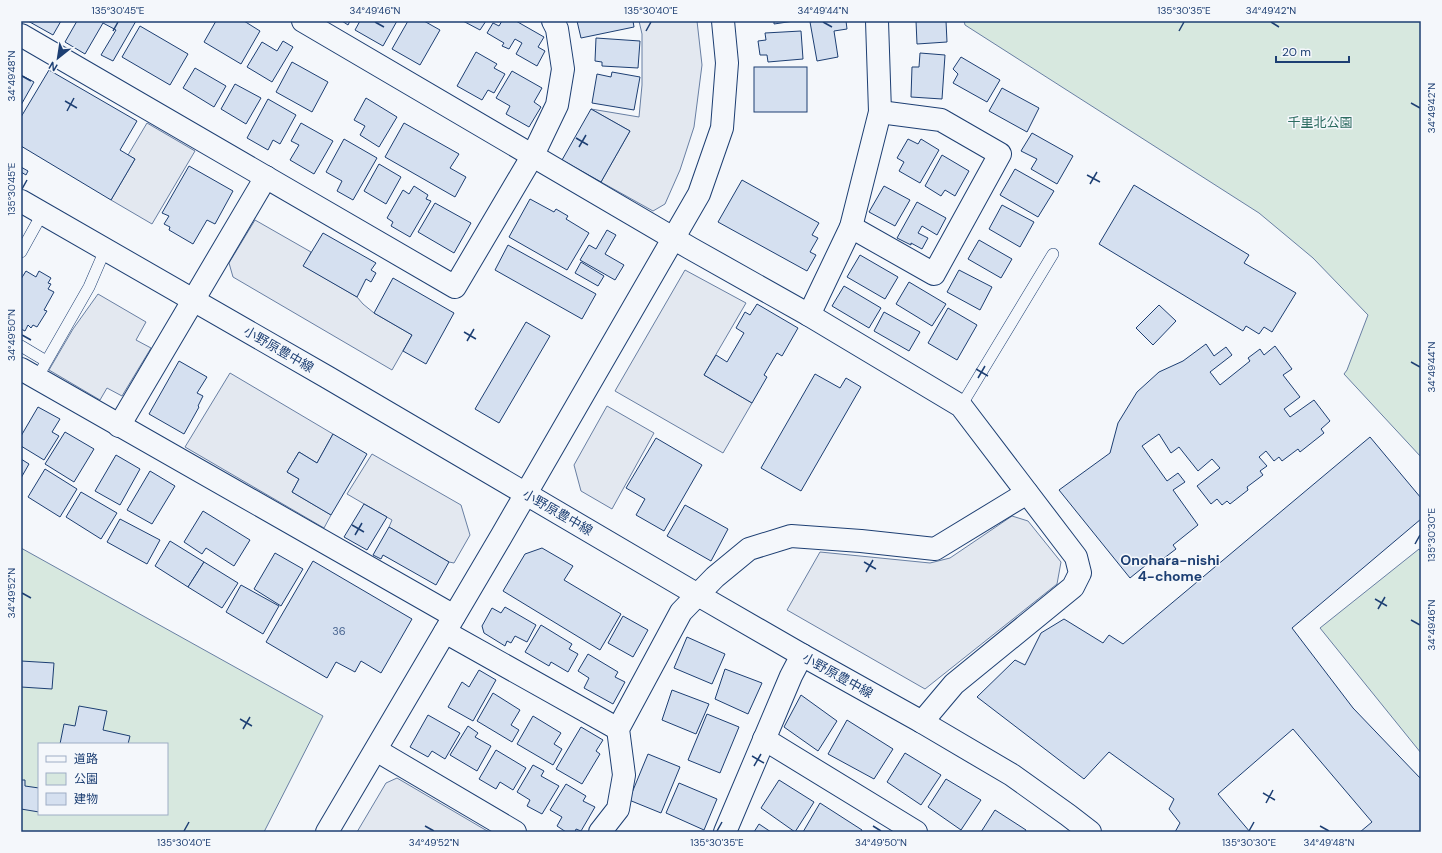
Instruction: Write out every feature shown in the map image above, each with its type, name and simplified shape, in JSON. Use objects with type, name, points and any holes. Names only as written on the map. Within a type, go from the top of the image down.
[{"type":"street","points":[[302,21],[809,315],[961,406],[1076,558],[1080,573],[1073,587],[954,684],[922,722]]},
{"type":"street","points":[[21,35],[455,287],[533,155],[557,105],[563,69],[557,29],[553,21]]},
{"type":"street","points":[[327,832],[450,624],[699,194],[722,128],[727,64],[723,21]]},
{"type":"street","points":[[809,315],[851,227],[880,112],[877,21]]},
{"type":"street","points":[[851,227],[934,274],[1000,154],[941,120],[880,112]]},
{"type":"street","points":[[120,426],[266,177]]},
{"type":"street","name":"小野原豊中線","points":[[21,201],[526,493],[698,595],[922,722],[1012,775],[1068,814],[1090,832]]},
{"type":"street","points":[[35,369],[120,426],[450,624],[618,729]]},
{"type":"street","points":[[600,832],[618,809],[624,776],[618,729],[681,612],[715,577],[750,549],[790,536],[861,541],[935,549],[1027,493]]},
{"type":"street","points":[[725,832],[791,676],[802,655]]},
{"type":"street","points":[[764,739],[916,832]]},
{"type":"street","points":[[376,750],[514,832]]},
{"type":"lane","points":[[21,252],[42,214]]},
{"type":"lane","points":[[21,346],[35,369],[72,315],[89,286],[105,250]]},
{"type":"lane","points":[[961,406],[1053,254]]},
{"type":"green space","name":"千里北公園","points":[[964,21],[1421,21],[1421,457],[1344,374],[1347,370],[1368,315],[1313,258],[1259,213],[965,25]]},
{"type":"green space","points":[[21,548],[323,716],[264,832],[21,832]]},
{"type":"green space","points":[[1419,549],[1421,552],[1421,753],[1320,628]]},
{"type":"shaded area","points":[[639,21],[697,21],[702,65],[694,127],[680,170],[665,204],[653,211],[601,182],[630,131],[591,109],[639,117],[642,85],[642,34]]},
{"type":"shaded area","points":[[147,123],[195,151],[152,224],[111,200],[135,159],[128,155]]},
{"type":"shaded area","points":[[255,220],[311,252],[304,266],[357,297],[374,313],[412,335],[392,370],[233,277],[229,263]]},
{"type":"shaded area","points":[[685,270],[746,303],[704,375],[752,403],[723,453],[615,391]]},
{"type":"shaded area","points":[[98,294],[146,322],[136,340],[151,348],[122,396],[107,388],[100,400],[49,370],[73,329]]},
{"type":"shaded area","points":[[230,373],[333,434],[317,463],[299,452],[287,472],[299,479],[292,492],[331,515],[324,528],[185,447]]},
{"type":"shaded area","points":[[607,406],[654,433],[612,509],[581,491],[574,465]]},
{"type":"shaded area","points":[[372,454],[461,505],[470,535],[454,563],[449,562],[389,527],[392,520],[347,494]]},
{"type":"shaded area","points":[[1012,516],[1028,521],[1061,562],[1057,584],[925,689],[787,610],[820,552],[930,563],[950,558]]},
{"type":"shaded area","points":[[397,778],[489,832],[357,832],[386,783]]},
{"type":"building","points":[[28,21],[61,21],[53,35]]},
{"type":"building","points":[[77,21],[136,21],[113,61],[101,55],[116,30],[103,23],[85,54],[65,42]]},
{"type":"building","points":[[216,21],[244,21],[260,31],[241,64],[204,42]]},
{"type":"building","points":[[342,21],[350,21],[348,25]]},
{"type":"building","points":[[360,21],[397,21],[383,46],[355,30]]},
{"type":"building","points":[[408,21],[424,21],[440,30],[420,65],[392,49]]},
{"type":"building","points":[[463,21],[486,21],[480,30]]},
{"type":"building","points":[[502,21],[516,21],[544,37],[538,47],[545,51],[537,66],[516,54],[522,43],[515,39],[509,49],[502,46],[504,43],[487,33],[493,23],[499,26]]},
{"type":"building","points":[[577,21],[633,21],[634,27],[581,38]]},
{"type":"building","points":[[774,21],[794,21],[774,24]]},
{"type":"building","points":[[846,21],[847,29],[834,31],[838,57],[817,61],[810,22]]},
{"type":"building","points":[[916,21],[946,21],[947,42],[917,44]]},
{"type":"building","points":[[140,26],[188,54],[170,85],[122,57]]},
{"type":"building","points":[[801,31],[803,59],[768,62],[767,55],[760,55],[758,41],[766,40],[765,33]]},
{"type":"building","points":[[596,38],[640,41],[638,68],[602,66],[602,62],[595,61]]},
{"type":"building","points":[[283,41],[293,47],[272,82],[247,67],[262,42],[277,51]]},
{"type":"building","points":[[476,52],[497,64],[494,68],[505,74],[494,93],[488,90],[482,100],[457,86]]},
{"type":"building","points":[[920,53],[945,55],[942,99],[911,97],[912,67],[919,67]]},
{"type":"building","points":[[961,57],[1000,80],[987,102],[953,83],[958,74],[953,69]]},
{"type":"building","points":[[292,62],[328,82],[312,112],[276,92]]},
{"type":"building","points":[[754,67],[807,67],[807,112],[754,112]]},
{"type":"building","points":[[195,68],[226,86],[214,107],[183,88]]},
{"type":"building","points":[[49,70],[137,121],[120,150],[135,159],[111,200],[21,146],[21,117]]},
{"type":"building","points":[[512,71],[542,88],[534,102],[541,107],[529,127],[506,114],[510,106],[496,98]]},
{"type":"building","points":[[612,72],[640,77],[634,110],[592,103],[597,74],[611,77]]},
{"type":"building","points":[[21,75],[34,82],[21,105]]},
{"type":"building","points":[[235,84],[261,98],[246,124],[221,109]]},
{"type":"building","points":[[1002,88],[1039,108],[1027,132],[989,111]]},
{"type":"building","points":[[366,98],[397,117],[379,147],[360,135],[365,126],[354,120]]},
{"type":"building","points":[[268,99],[296,115],[280,144],[273,140],[268,150],[247,138]]},
{"type":"building","points":[[591,109],[630,131],[601,182],[562,160]]},
{"type":"building","points":[[301,123],[333,141],[314,174],[290,160],[299,145],[291,141]]},
{"type":"building","points":[[404,123],[459,154],[450,168],[466,177],[455,197],[385,157]]},
{"type":"building","points":[[1032,133],[1073,156],[1057,184],[1031,169],[1037,159],[1021,151]]},
{"type":"building","points":[[344,139],[377,158],[353,200],[337,191],[342,181],[326,172]]},
{"type":"building","points":[[908,139],[918,144],[921,139],[939,150],[920,183],[899,171],[904,162],[897,158]]},
{"type":"building","points":[[942,155],[969,171],[955,196],[945,190],[941,196],[925,186]]},
{"type":"building","points":[[379,164],[401,177],[386,204],[364,191]]},
{"type":"building","points":[[189,166],[233,191],[215,224],[207,220],[193,244],[169,230],[170,227],[164,224],[169,216],[162,213]]},
{"type":"building","points":[[21,167],[28,171],[26,175],[21,172]]},
{"type":"building","points":[[1015,169],[1054,191],[1038,217],[1000,195]]},
{"type":"building","points":[[742,180],[819,223],[812,235],[818,238],[810,252],[816,255],[807,271],[718,222]]},
{"type":"building","points":[[1134,185],[1249,255],[1244,263],[1296,293],[1272,332],[1264,327],[1259,334],[1246,326],[1243,331],[1099,244]]},
{"type":"building","points":[[414,186],[428,195],[426,199],[431,201],[410,237],[391,226],[393,222],[387,218],[403,190],[409,194]]},
{"type":"building","points":[[884,186],[910,200],[895,226],[869,212]]},
{"type":"building","points":[[530,199],[554,212],[556,209],[568,216],[566,219],[589,233],[567,270],[509,237]]},
{"type":"building","points":[[917,202],[946,218],[937,235],[922,226],[918,233],[928,238],[922,249],[897,238]]},
{"type":"building","points":[[435,203],[471,223],[454,253],[418,232]]},
{"type":"building","points":[[1002,205],[1034,222],[1020,247],[989,229]]},
{"type":"building","points":[[607,230],[616,235],[605,254],[624,265],[615,280],[580,260],[589,245],[596,249]]},
{"type":"building","points":[[323,233],[376,263],[371,270],[376,273],[371,282],[366,279],[357,297],[303,266]]},
{"type":"building","points":[[979,240],[1012,259],[1001,278],[968,259]]},
{"type":"building","points":[[508,245],[596,294],[582,319],[495,270]]},
{"type":"building","points":[[860,255],[898,277],[885,299],[847,277]]},
{"type":"building","points":[[581,262],[604,276],[598,286],[575,273]]},
{"type":"building","points":[[959,270],[992,287],[980,310],[947,292]]},
{"type":"building","points":[[26,271],[36,277],[39,271],[51,278],[48,283],[51,284],[48,289],[54,292],[44,310],[47,311],[37,327],[33,325],[31,328],[28,325],[25,331],[21,329],[21,279]]},
{"type":"building","points":[[393,278],[454,313],[426,364],[403,351],[412,335],[374,313]]},
{"type":"building","points":[[909,282],[946,304],[932,326],[896,304]]},
{"type":"building","points":[[844,286],[881,308],[869,328],[832,306]]},
{"type":"building","points":[[757,304],[798,328],[782,356],[777,353],[764,375],[767,377],[752,403],[704,375],[716,355],[727,362],[744,333],[736,328],[745,312],[750,315]]},
{"type":"building","points":[[1159,305],[1176,321],[1153,345],[1136,328]]},
{"type":"building","points":[[948,308],[977,325],[957,360],[928,343]]},
{"type":"building","points":[[884,312],[920,332],[909,351],[874,331]]},
{"type":"building","points":[[526,322],[550,336],[499,423],[475,409]]},
{"type":"building","points":[[1206,344],[1214,356],[1226,347],[1232,355],[1210,372],[1220,385],[1250,361],[1248,358],[1260,349],[1264,355],[1275,346],[1292,369],[1283,375],[1300,397],[1284,409],[1290,417],[1314,400],[1330,421],[1321,429],[1324,433],[1300,452],[1298,449],[1282,461],[1279,457],[1274,461],[1266,451],[1259,457],[1267,466],[1260,471],[1263,475],[1247,487],[1248,490],[1230,504],[1227,501],[1222,505],[1217,499],[1211,504],[1197,486],[1220,468],[1212,459],[1198,471],[1179,447],[1171,453],[1159,434],[1142,446],[1167,481],[1178,473],[1185,482],[1173,490],[1198,525],[1173,545],[1176,549],[1155,565],[1151,561],[1130,578],[1059,490],[1110,453],[1118,423],[1137,392],[1159,372],[1183,361]]},
{"type":"building","points":[[179,361],[207,377],[197,393],[203,396],[198,406],[199,407],[184,434],[149,414]]},
{"type":"building","points":[[815,374],[840,388],[846,378],[861,387],[801,491],[761,468]]},
{"type":"building","points":[[38,407],[60,419],[52,432],[59,436],[44,460],[21,446],[21,436]]},
{"type":"building","points":[[65,432],[94,449],[74,482],[45,464]]},
{"type":"building","points":[[333,434],[367,454],[331,515],[292,492],[299,479],[287,472],[299,452],[317,463]]},
{"type":"building","points":[[1370,437],[1421,498],[1421,519],[1292,628],[1353,708],[1421,779],[1421,832],[1360,832],[1372,822],[1293,729],[1218,794],[1250,832],[1175,832],[1180,823],[1169,809],[1174,799],[1109,752],[1084,779],[977,697],[1015,660],[1025,665],[1041,633],[1064,619],[1103,643],[1109,635],[1123,644]]},
{"type":"building","points":[[656,438],[702,465],[664,531],[636,515],[645,499],[626,488]]},
{"type":"building","points":[[116,455],[140,469],[120,505],[95,491]]},
{"type":"building","points":[[21,459],[29,464],[21,478]]},
{"type":"building","points":[[45,469],[77,489],[60,517],[28,497]]},
{"type":"building","points":[[150,471],[175,486],[152,524],[127,510]]},
{"type":"building","points":[[81,492],[117,513],[101,539],[66,517]]},
{"type":"building","points":[[364,504],[387,517],[367,550],[344,537]]},
{"type":"building","points":[[685,505],[728,529],[711,561],[667,536]]},
{"type":"building","points":[[203,511],[250,540],[234,566],[206,548],[202,554],[184,542]]},
{"type":"building","points":[[120,519],[160,540],[147,564],[107,542]]},
{"type":"building","points":[[389,527],[449,562],[436,585],[383,555],[381,559],[373,555]]},
{"type":"building","points":[[170,541],[204,562],[188,587],[155,566]]},
{"type":"building","points":[[542,548],[573,566],[564,580],[621,614],[600,650],[503,591],[525,554]]},
{"type":"building","points":[[275,553],[303,569],[281,606],[254,589]]},
{"type":"building","points":[[313,561],[412,619],[381,673],[361,661],[355,672],[336,662],[327,678],[266,642]]},
{"type":"building","points":[[204,562],[238,583],[222,608],[188,587]]},
{"type":"building","points":[[241,585],[279,606],[263,634],[226,612]]},
{"type":"building","points":[[505,607],[536,625],[527,642],[515,636],[511,643],[507,641],[505,646],[484,633],[482,626],[492,608],[501,613]]},
{"type":"building","points":[[623,616],[648,630],[633,657],[608,643]]},
{"type":"building","points":[[541,625],[572,644],[569,649],[578,654],[568,672],[551,662],[549,666],[525,652]]},
{"type":"building","points":[[687,637],[725,654],[712,684],[674,668]]},
{"type":"building","points":[[588,654],[618,672],[615,677],[625,682],[613,704],[584,688],[589,678],[578,671]]},
{"type":"building","points":[[21,661],[54,663],[52,689],[21,687]]},
{"type":"building","points":[[725,669],[762,683],[748,714],[715,699]]},
{"type":"building","points":[[479,670],[496,680],[473,721],[448,707],[462,682],[469,687]]},
{"type":"building","points":[[672,690],[709,704],[696,734],[662,720]]},
{"type":"building","points":[[493,693],[520,710],[511,725],[519,730],[512,742],[477,721]]},
{"type":"building","points":[[801,695],[837,721],[818,751],[784,727]]},
{"type":"building","points":[[79,706],[107,711],[103,730],[130,736],[128,743],[60,743],[64,724],[75,726]]},
{"type":"building","points":[[707,714],[739,727],[720,773],[688,760]]},
{"type":"building","points":[[428,715],[460,733],[445,759],[432,751],[428,757],[410,747]]},
{"type":"building","points":[[533,716],[561,733],[554,744],[562,749],[553,765],[517,744]]},
{"type":"building","points":[[847,720],[893,749],[874,779],[828,754]]},
{"type":"building","points":[[468,726],[478,733],[475,737],[491,746],[477,771],[450,755]]},
{"type":"building","points":[[581,727],[603,740],[596,751],[600,754],[582,784],[556,769]]},
{"type":"building","points":[[496,750],[526,768],[513,790],[500,782],[496,789],[479,779]]},
{"type":"building","points":[[905,753],[941,775],[921,805],[887,782]]},
{"type":"building","points":[[648,754],[680,767],[661,813],[629,800]]},
{"type":"building","points":[[533,765],[544,771],[541,776],[559,786],[542,814],[527,806],[530,800],[517,792]]},
{"type":"building","points":[[946,779],[981,800],[961,830],[928,807]]},
{"type":"building","points":[[21,780],[25,780],[25,786],[38,788],[38,812],[21,809]]},
{"type":"building","points":[[779,780],[814,802],[795,832],[761,808]]},
{"type":"building","points":[[679,783],[717,799],[704,830],[666,813]]},
{"type":"building","points":[[566,784],[586,796],[583,801],[595,807],[581,831],[576,829],[575,832],[566,832],[557,826],[562,817],[550,810]]},
{"type":"building","points":[[820,803],[862,830],[861,832],[803,832]]},
{"type":"building","points":[[995,810],[1026,830],[1025,832],[981,832]]},
{"type":"building","points":[[759,824],[771,832],[754,832]]},
{"type":"district","name":"Onohara-nishi 4-chome","points":[[1170,568]]}]
